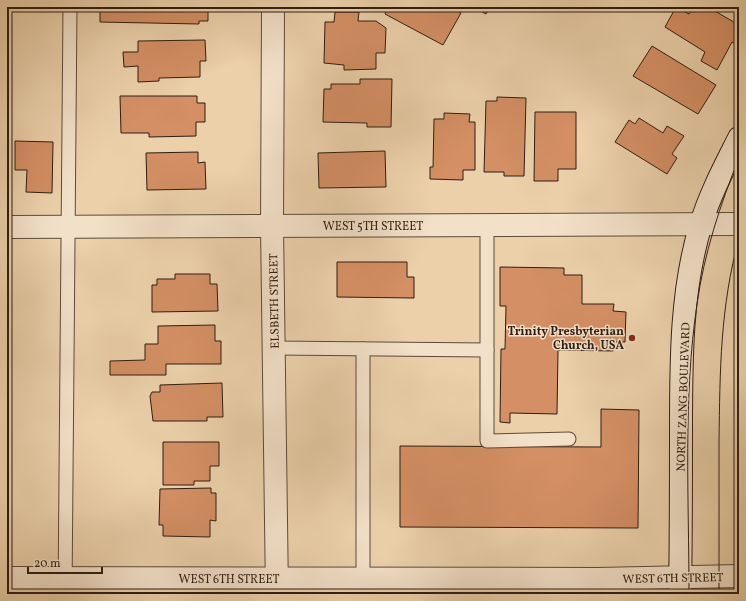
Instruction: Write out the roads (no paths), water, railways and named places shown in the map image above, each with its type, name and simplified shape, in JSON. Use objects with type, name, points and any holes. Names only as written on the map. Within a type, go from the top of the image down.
[{"type":"street","name":"ELSBETH STREET","points":[[273,7],[272,226],[277,586]]},
{"type":"street","name":"NORTH ZANG BOULEVARD","points":[[680,586],[682,343],[692,260],[701,224],[721,172],[739,138]]},
{"type":"street","name":"WEST 5TH STREET","points":[[7,227],[739,224]]},
{"type":"street","name":"WEST 6TH STREET","points":[[7,578],[65,586],[277,586],[363,579],[680,586],[739,576]]},
{"type":"lane","points":[[65,586],[70,7]]},
{"type":"lane","points":[[487,226],[487,441],[569,439]]},
{"type":"lane","points":[[274,348],[487,350]]},
{"type":"lane","points":[[363,348],[363,579]]},
{"type":"tram line","points":[[689,594],[688,412],[697,304],[708,248],[725,194],[739,158]]},
{"type":"tram line","points":[[719,594],[719,442],[722,339],[728,289],[739,238]]},
{"type":"place","name":"Trinity Presbyterian Church, USA","points":[[632,338]]}]
